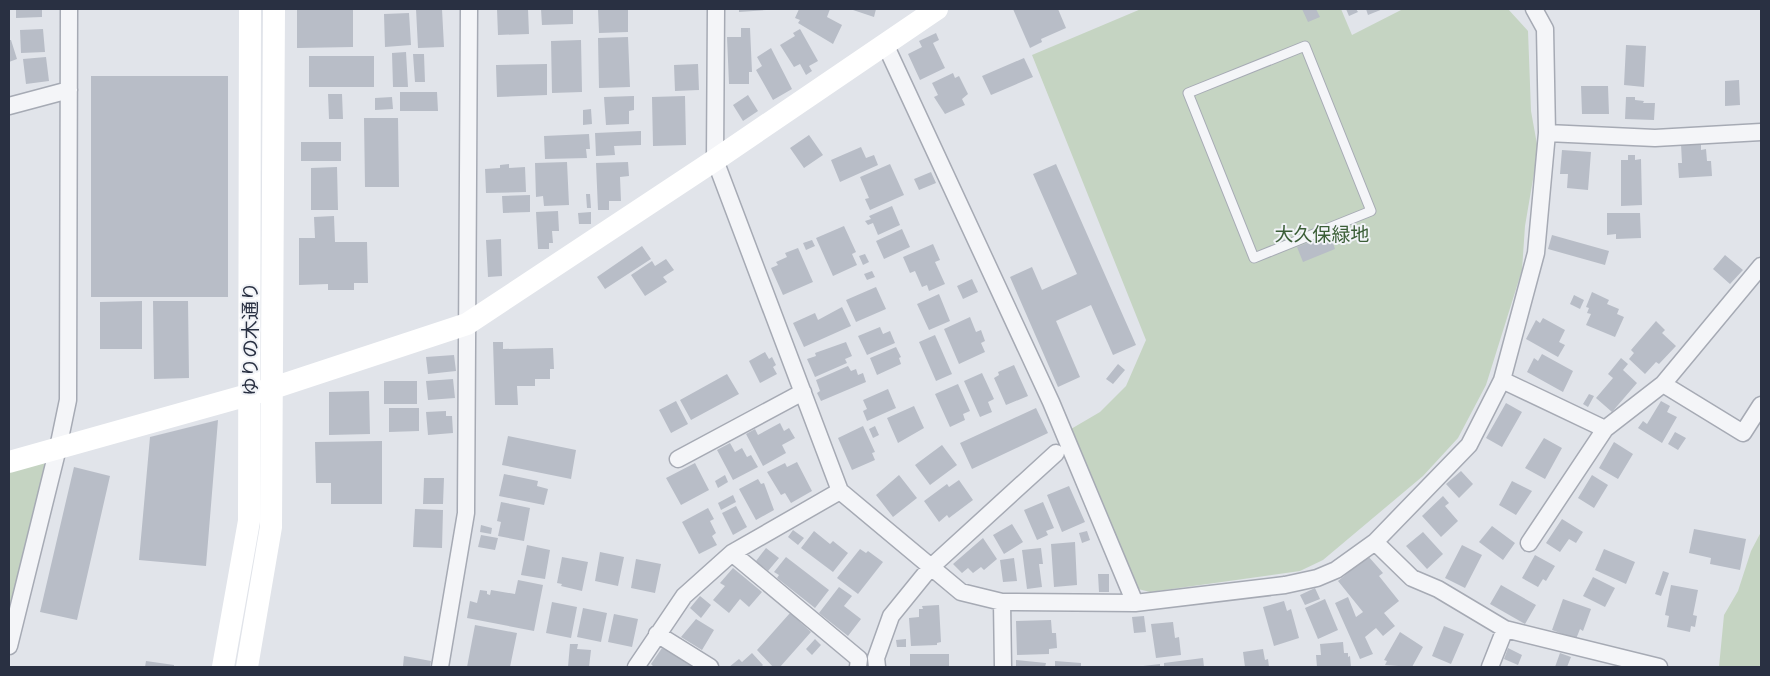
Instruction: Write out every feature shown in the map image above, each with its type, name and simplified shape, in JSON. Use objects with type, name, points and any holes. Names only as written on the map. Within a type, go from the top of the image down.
[{"type":"street","points":[[9,646],[68,400],[69,9]]},
{"type":"street","name":"ゆりの木通り","points":[[222,667],[249,521],[251,393],[250,9]]},
{"type":"street","name":"ゆりの木通り","points":[[247,667],[271,527],[274,9]]},
{"type":"street","points":[[440,667],[466,513],[469,9]]},
{"type":"street","points":[[716,9],[715,160],[840,491],[961,592],[1002,602],[1135,602],[1286,585],[1317,578],[1336,570],[1375,542],[1469,445],[1502,380],[1536,253],[1547,133],[1545,29],[1534,9]]},
{"type":"street","points":[[9,462],[273,388],[467,324],[715,160],[937,9]]},
{"type":"street","points":[[886,44],[1051,402],[1135,602]]},
{"type":"street","points":[[9,106],[69,90]]},
{"type":"street","points":[[1547,133],[1655,138],[1761,132]]},
{"type":"street","points":[[1529,542],[1606,430],[1663,384],[1761,266]]},
{"type":"street","points":[[1502,380],[1606,430]]},
{"type":"street","points":[[1663,384],[1743,433],[1761,405]]},
{"type":"street","points":[[678,459],[803,392]]},
{"type":"street","points":[[877,667],[876,658],[891,616],[930,568],[1056,453]]},
{"type":"street","points":[[636,667],[684,596],[732,553],[840,491]]},
{"type":"street","points":[[1375,542],[1412,578],[1438,589],[1505,629],[1659,667]]},
{"type":"street","points":[[732,553],[859,659],[858,667]]},
{"type":"street","points":[[1002,602],[1003,667]]},
{"type":"street","points":[[1490,667],[1505,629]]},
{"type":"street","points":[[657,634],[710,667]]},
{"type":"lane","points":[[1305,46],[1371,211],[1254,258],[1188,93],[1305,46]]},
{"type":"green space","name":"大久保緑地","points":[[1141,9],[1341,9],[1352,35],[1403,9],[1508,9],[1528,31],[1531,111],[1538,150],[1525,226],[1522,270],[1486,385],[1458,438],[1423,476],[1323,560],[1300,571],[1150,592],[1138,589],[1071,429],[1100,412],[1126,386],[1146,340],[1032,55]]},
{"type":"green space","points":[[58,448],[9,646],[9,462]]},
{"type":"green space","points":[[1761,532],[1761,667],[1719,667],[1724,615],[1738,591],[1751,551]]},
{"type":"building","points":[[16,9],[42,9],[42,17],[16,18]]},
{"type":"building","points":[[416,9],[442,9],[444,47],[418,48]]},
{"type":"building","points":[[497,9],[528,9],[529,34],[498,35]]},
{"type":"building","points":[[541,9],[573,9],[573,24],[542,25]]},
{"type":"building","points":[[598,9],[628,9],[628,32],[599,33]]},
{"type":"building","points":[[739,9],[766,9],[766,10],[739,12]]},
{"type":"building","points":[[799,9],[830,9],[827,17],[842,25],[833,44],[798,23],[800,20],[795,18]]},
{"type":"building","points":[[850,9],[876,9],[874,17]]},
{"type":"building","points":[[1013,9],[1058,9],[1066,28],[1041,39],[1042,42],[1030,48]]},
{"type":"building","points":[[1302,9],[1316,9],[1320,17],[1308,22]]},
{"type":"building","points":[[1346,9],[1356,9],[1358,12],[1349,16]]},
{"type":"building","points":[[1366,9],[1383,9],[1368,15]]},
{"type":"building","points":[[297,10],[353,10],[353,47],[297,48]]},
{"type":"building","points":[[409,13],[411,45],[385,47],[384,14]]},
{"type":"building","points":[[741,28],[750,28],[752,72],[749,72],[749,84],[729,84],[727,37],[741,37]]},
{"type":"building","points":[[43,29],[45,52],[21,53],[20,30]]},
{"type":"building","points":[[800,29],[818,61],[809,66],[812,71],[806,75],[800,64],[794,67],[780,45],[795,36],[793,33]]},
{"type":"building","points":[[936,33],[939,40],[933,43],[945,68],[920,80],[908,54],[922,47],[919,41]]},
{"type":"building","points":[[628,37],[630,87],[599,88],[598,38]]},
{"type":"building","points":[[9,40],[11,40],[17,59],[9,62]]},
{"type":"building","points":[[581,40],[582,92],[552,93],[551,41]]},
{"type":"building","points":[[1626,45],[1646,46],[1644,87],[1624,85]]},
{"type":"building","points":[[771,48],[792,89],[773,100],[756,70],[762,66],[757,57]]},
{"type":"building","points":[[406,52],[408,87],[393,87],[392,53]]},
{"type":"building","points":[[413,54],[424,54],[425,82],[415,82]]},
{"type":"building","points":[[309,56],[374,56],[374,87],[309,87]]},
{"type":"building","points":[[46,57],[49,81],[26,84],[23,59]]},
{"type":"building","points":[[1024,58],[1033,77],[991,95],[982,76]]},
{"type":"building","points":[[547,64],[547,95],[497,97],[496,65]]},
{"type":"building","points":[[698,64],[699,90],[675,91],[674,65]]},
{"type":"building","points":[[953,73],[955,78],[959,76],[968,94],[962,99],[965,105],[945,114],[934,97],[938,95],[932,83]]},
{"type":"building","points":[[91,76],[228,76],[228,297],[91,297]]},
{"type":"building","points":[[1739,80],[1740,105],[1725,106],[1725,81]]},
{"type":"building","points":[[1581,86],[1608,86],[1609,114],[1582,114]]},
{"type":"building","points":[[400,92],[437,92],[438,111],[400,111]]},
{"type":"building","points":[[328,94],[342,94],[343,119],[329,119]]},
{"type":"building","points":[[748,95],[758,111],[743,121],[733,105]]},
{"type":"building","points":[[634,96],[634,110],[629,111],[629,124],[606,125],[604,97]]},
{"type":"building","points":[[685,96],[686,145],[653,146],[652,97]]},
{"type":"building","points":[[392,97],[393,109],[375,110],[375,98]]},
{"type":"building","points":[[1626,97],[1635,97],[1635,100],[1644,101],[1643,103],[1655,103],[1654,120],[1625,119]]},
{"type":"building","points":[[591,109],[592,124],[583,125],[583,110]]},
{"type":"building","points":[[364,118],[398,118],[399,187],[365,187]]},
{"type":"building","points":[[641,131],[641,145],[614,146],[615,155],[596,156],[595,133]]},
{"type":"building","points":[[589,134],[590,149],[586,149],[587,158],[545,159],[544,136]]},
{"type":"building","points":[[809,135],[823,155],[804,168],[790,148]]},
{"type":"building","points":[[301,142],[341,142],[341,161],[301,161]]},
{"type":"building","points":[[1701,143],[1701,150],[1706,149],[1707,161],[1711,161],[1712,176],[1679,178],[1678,163],[1682,163],[1681,144]]},
{"type":"building","points":[[861,147],[866,158],[874,155],[878,165],[840,182],[831,160]]},
{"type":"building","points":[[1562,150],[1591,152],[1588,190],[1567,188],[1568,174],[1560,174]]},
{"type":"building","points":[[1628,155],[1635,155],[1635,160],[1641,159],[1642,205],[1621,206],[1621,160],[1628,160]]},
{"type":"building","points":[[567,162],[569,205],[544,206],[543,196],[536,197],[535,163]]},
{"type":"building","points":[[628,162],[629,176],[620,177],[621,201],[609,201],[609,210],[598,210],[596,163]]},
{"type":"building","points":[[509,164],[509,168],[525,167],[526,192],[486,193],[485,169],[500,168],[500,165]]},
{"type":"building","points":[[890,164],[904,195],[870,210],[865,199],[869,198],[860,177]]},
{"type":"building","points":[[1056,164],[1136,345],[1113,355],[1091,305],[1056,321],[1080,377],[1058,387],[1010,277],[1032,267],[1042,290],[1077,274],[1033,174]]},
{"type":"building","points":[[337,167],[338,210],[311,210],[311,168]]},
{"type":"building","points":[[931,172],[936,183],[919,190],[914,179]]},
{"type":"building","points":[[586,194],[590,194],[591,208],[587,208]]},
{"type":"building","points":[[530,195],[530,212],[503,213],[502,196]]},
{"type":"building","points":[[892,206],[900,225],[878,235],[873,223],[868,225],[865,221],[871,219],[869,216]]},
{"type":"building","points":[[558,211],[559,231],[552,231],[553,243],[549,243],[549,249],[538,249],[536,212]]},
{"type":"building","points":[[591,212],[591,224],[579,224],[578,213]]},
{"type":"building","points":[[1607,213],[1640,213],[1641,238],[1616,239],[1616,234],[1607,235]]},
{"type":"building","points":[[334,216],[335,242],[367,242],[368,283],[354,283],[354,290],[328,290],[328,284],[299,285],[299,238],[315,238],[314,217]]},
{"type":"building","points":[[844,226],[856,252],[852,254],[857,265],[833,276],[816,238]]},
{"type":"building","points":[[902,229],[910,247],[884,259],[876,241]]},
{"type":"building","points":[[1330,234],[1335,249],[1303,262],[1297,247]]},
{"type":"building","points":[[1552,235],[1609,251],[1605,265],[1548,249]]},
{"type":"building","points":[[501,239],[502,276],[488,277],[486,240]]},
{"type":"building","points":[[812,240],[815,246],[806,250],[803,243]]},
{"type":"building","points":[[933,244],[940,260],[935,262],[945,284],[929,291],[927,285],[922,287],[915,271],[910,273],[903,257]]},
{"type":"building","points":[[642,246],[651,259],[605,289],[597,277]]},
{"type":"building","points":[[798,248],[813,282],[783,295],[771,268],[778,265],[776,262],[787,257],[785,253]]},
{"type":"building","points":[[865,254],[869,262],[863,265],[859,256]]},
{"type":"building","points":[[1725,255],[1743,270],[1730,284],[1713,269]]},
{"type":"building","points":[[666,259],[674,270],[663,277],[667,282],[645,296],[631,275],[652,261],[655,266]]},
{"type":"building","points":[[872,271],[875,277],[867,280],[864,274]]},
{"type":"building","points":[[972,279],[978,292],[963,299],[957,286]]},
{"type":"building","points":[[876,287],[886,309],[856,322],[846,300]]},
{"type":"building","points":[[1592,292],[1609,300],[1607,304],[1619,309],[1617,314],[1624,317],[1615,337],[1586,325],[1591,314],[1587,313],[1589,308],[1586,307]]},
{"type":"building","points":[[939,294],[950,321],[929,330],[917,304]]},
{"type":"building","points":[[1574,295],[1584,300],[1580,309],[1570,304]]},
{"type":"building","points":[[142,301],[142,349],[100,349],[100,302]]},
{"type":"building","points":[[153,301],[188,301],[189,378],[154,379]]},
{"type":"building","points":[[842,307],[851,326],[804,347],[793,323],[815,313],[818,320]]},
{"type":"building","points":[[970,317],[976,332],[981,330],[985,341],[981,343],[985,352],[959,364],[944,329]]},
{"type":"building","points":[[1543,318],[1565,330],[1559,342],[1565,345],[1558,357],[1526,339],[1536,320],[1540,323]]},
{"type":"building","points":[[1656,321],[1665,330],[1662,333],[1676,346],[1659,364],[1656,362],[1645,374],[1629,359],[1634,353],[1631,350]]},
{"type":"building","points":[[880,327],[883,334],[890,331],[895,343],[867,355],[858,336]]},
{"type":"building","points":[[935,335],[952,374],[936,381],[919,342]]},
{"type":"building","points":[[493,342],[503,342],[503,349],[553,348],[554,369],[550,369],[550,379],[535,379],[535,386],[517,386],[518,405],[495,405]]},
{"type":"building","points":[[846,342],[852,356],[845,359],[847,363],[815,377],[807,359],[816,356],[815,353]]},
{"type":"building","points":[[896,347],[901,357],[899,358],[901,364],[877,375],[870,358]]},
{"type":"building","points":[[765,352],[769,359],[772,357],[776,365],[773,367],[777,374],[760,383],[749,361]]},
{"type":"building","points":[[1542,354],[1573,371],[1563,392],[1527,372],[1534,358],[1538,361]]},
{"type":"building","points":[[454,355],[456,371],[428,374],[426,357]]},
{"type":"building","points":[[1621,358],[1628,364],[1623,370],[1637,383],[1612,412],[1596,398],[1613,378],[1608,374]]},
{"type":"building","points":[[1118,364],[1125,370],[1113,384],[1106,379]]},
{"type":"building","points":[[1014,365],[1028,396],[1006,405],[994,378],[999,375],[998,372]]},
{"type":"building","points":[[848,366],[851,371],[856,369],[858,375],[863,373],[866,382],[821,401],[817,393],[820,391],[816,380]]},
{"type":"building","points":[[982,373],[994,399],[988,402],[992,412],[980,417],[964,381]]},
{"type":"building","points":[[727,374],[739,394],[691,420],[680,400]]},
{"type":"building","points":[[453,379],[455,398],[428,400],[426,381]]},
{"type":"building","points":[[384,381],[417,381],[417,404],[384,404]]},
{"type":"building","points":[[958,384],[970,411],[963,414],[965,420],[950,427],[935,394]]},
{"type":"building","points":[[888,389],[896,408],[867,421],[863,411],[867,409],[863,400]]},
{"type":"building","points":[[369,391],[370,434],[329,435],[329,392]]},
{"type":"building","points":[[1589,394],[1594,396],[1588,407],[1583,404]]},
{"type":"building","points":[[676,401],[688,424],[671,433],[659,410]]},
{"type":"building","points":[[1661,401],[1670,406],[1667,412],[1677,417],[1662,443],[1638,428],[1643,421],[1647,424]]},
{"type":"building","points":[[1506,403],[1522,412],[1502,447],[1486,438]]},
{"type":"building","points":[[914,406],[924,428],[898,443],[887,418]]},
{"type":"building","points":[[389,408],[419,408],[419,431],[389,432]]},
{"type":"building","points":[[1036,408],[1048,433],[972,469],[960,443]]},
{"type":"building","points":[[446,411],[446,416],[452,416],[453,433],[428,435],[426,412]]},
{"type":"building","points":[[218,420],[206,566],[139,560],[150,437]]},
{"type":"building","points":[[780,423],[784,431],[789,428],[795,438],[782,445],[786,453],[763,466],[746,434],[755,429],[758,435]]},
{"type":"building","points":[[863,426],[875,452],[872,453],[875,460],[852,470],[838,438]]},
{"type":"building","points":[[875,426],[879,435],[873,438],[869,429]]},
{"type":"building","points":[[1675,432],[1686,438],[1678,450],[1668,444]]},
{"type":"building","points":[[508,436],[576,450],[571,479],[502,465]]},
{"type":"building","points":[[1544,438],[1562,448],[1545,479],[1525,468]]},
{"type":"building","points":[[382,441],[382,504],[331,504],[331,483],[316,483],[315,442]]},
{"type":"building","points":[[1614,442],[1633,454],[1618,479],[1599,468]]},
{"type":"building","points":[[730,443],[735,452],[742,448],[747,457],[751,455],[758,467],[733,480],[717,450]]},
{"type":"building","points":[[942,445],[957,465],[930,485],[915,465]]},
{"type":"building","points":[[797,462],[812,491],[791,503],[785,493],[781,495],[767,472],[785,463],[787,467]]},
{"type":"building","points":[[695,463],[709,490],[681,505],[666,478]]},
{"type":"building","points":[[74,467],[110,476],[77,620],[40,612]]},
{"type":"building","points":[[1461,471],[1473,484],[1459,498],[1446,484]]},
{"type":"building","points":[[504,474],[538,481],[537,486],[548,489],[544,505],[499,496]]},
{"type":"building","points":[[725,475],[728,482],[718,488],[715,481]]},
{"type":"building","points":[[899,475],[917,498],[893,517],[876,495]]},
{"type":"building","points":[[1592,475],[1608,485],[1594,508],[1578,498]]},
{"type":"building","points":[[424,478],[444,478],[443,504],[423,504]]},
{"type":"building","points":[[758,479],[761,484],[764,483],[774,510],[756,520],[739,489]]},
{"type":"building","points":[[959,480],[973,500],[949,518],[947,515],[939,522],[924,501],[947,484],[949,487]]},
{"type":"building","points":[[1512,481],[1532,491],[1516,515],[1499,505]]},
{"type":"building","points":[[1069,486],[1085,522],[1062,532],[1047,495]]},
{"type":"building","points":[[733,495],[736,502],[721,510],[718,503]]},
{"type":"building","points":[[1443,496],[1449,503],[1445,506],[1458,521],[1441,537],[1422,516]]},
{"type":"building","points":[[501,502],[530,508],[524,541],[498,536],[501,522],[497,521]]},
{"type":"building","points":[[1043,502],[1054,528],[1046,531],[1048,535],[1037,540],[1024,510]]},
{"type":"building","points":[[736,506],[747,527],[733,535],[722,513]]},
{"type":"building","points":[[708,508],[714,519],[710,521],[716,533],[712,536],[717,545],[699,554],[682,522]]},
{"type":"building","points":[[415,509],[443,510],[442,548],[413,547]]},
{"type":"building","points":[[1562,519],[1583,532],[1576,543],[1569,539],[1560,552],[1546,543]]},
{"type":"building","points":[[1012,524],[1023,542],[1004,554],[993,535]]},
{"type":"building","points":[[481,525],[492,528],[491,534],[480,532]]},
{"type":"building","points":[[1492,526],[1515,543],[1503,560],[1479,542]]},
{"type":"building","points":[[1694,529],[1746,539],[1740,570],[1710,564],[1711,558],[1689,553]]},
{"type":"building","points":[[793,530],[804,538],[798,545],[788,537]]},
{"type":"building","points":[[814,531],[830,544],[833,541],[848,553],[833,572],[801,548]]},
{"type":"building","points":[[1087,531],[1090,540],[1082,543],[1079,533]]},
{"type":"building","points":[[1423,532],[1443,554],[1427,569],[1406,546]]},
{"type":"building","points":[[481,535],[498,538],[495,550],[478,547]]},
{"type":"building","points":[[983,538],[997,559],[984,570],[981,567],[973,573],[968,568],[962,573],[953,564]]},
{"type":"building","points":[[1075,542],[1077,585],[1054,587],[1051,544]]},
{"type":"building","points":[[527,545],[550,550],[545,579],[521,575]]},
{"type":"building","points":[[1462,545],[1482,555],[1465,588],[1445,578]]},
{"type":"building","points":[[766,548],[779,558],[768,571],[756,561]]},
{"type":"building","points":[[1041,548],[1043,564],[1039,564],[1042,587],[1027,589],[1022,550]]},
{"type":"building","points":[[860,549],[866,553],[868,551],[883,562],[858,594],[837,578]]},
{"type":"building","points":[[1604,549],[1635,562],[1626,584],[1595,570]]},
{"type":"building","points":[[600,552],[624,557],[618,586],[595,581]]},
{"type":"building","points":[[1535,555],[1555,566],[1546,581],[1543,579],[1538,587],[1522,578]]},
{"type":"building","points":[[1368,556],[1383,573],[1379,576],[1399,601],[1384,613],[1395,626],[1383,636],[1376,628],[1365,637],[1373,654],[1360,659],[1335,603],[1348,597],[1356,617],[1363,612],[1338,581]]},
{"type":"building","points":[[562,557],[588,562],[582,591],[561,586],[562,584],[557,583]]},
{"type":"building","points":[[786,557],[829,590],[815,608],[777,578],[779,575],[774,572]]},
{"type":"building","points":[[1014,558],[1017,581],[1003,582],[1000,560]]},
{"type":"building","points":[[636,559],[661,564],[655,593],[631,588]]},
{"type":"building","points":[[733,568],[762,592],[749,607],[740,599],[729,613],[713,600],[725,586],[720,583]]},
{"type":"building","points":[[1663,571],[1669,573],[1661,596],[1655,594]]},
{"type":"building","points":[[1098,574],[1109,574],[1109,592],[1099,592]]},
{"type":"building","points":[[1593,577],[1615,588],[1605,607],[1583,596]]},
{"type":"building","points":[[518,580],[543,585],[534,631],[467,618],[470,601],[477,603],[480,590],[487,591],[487,594],[490,595],[491,590],[515,594]]},
{"type":"building","points":[[1501,585],[1536,605],[1525,624],[1490,604]]},
{"type":"building","points":[[1671,585],[1698,590],[1693,615],[1697,616],[1695,627],[1691,626],[1690,632],[1667,627],[1669,616],[1665,615]]},
{"type":"building","points":[[839,587],[852,596],[844,606],[861,619],[848,636],[819,613]]},
{"type":"building","points":[[1315,588],[1320,599],[1305,605],[1300,595]]},
{"type":"building","points":[[700,596],[711,605],[701,618],[690,608]]},
{"type":"building","points":[[1325,599],[1338,630],[1318,639],[1305,608]]},
{"type":"building","points":[[1563,599],[1591,609],[1583,631],[1580,629],[1576,639],[1552,630]]},
{"type":"building","points":[[1284,601],[1287,611],[1291,609],[1299,638],[1274,646],[1263,607]]},
{"type":"building","points":[[552,602],[577,607],[571,638],[546,633]]},
{"type":"building","points":[[939,605],[941,642],[937,643],[937,645],[911,646],[909,618],[919,617],[919,609],[923,609],[922,606]]},
{"type":"building","points":[[583,608],[607,613],[601,642],[577,637]]},
{"type":"building","points":[[790,613],[811,632],[780,667],[773,667],[757,650]]},
{"type":"building","points":[[614,614],[638,619],[632,647],[608,642]]},
{"type":"building","points":[[1144,616],[1146,632],[1134,633],[1132,617]]},
{"type":"building","points":[[696,619],[714,630],[702,650],[681,637]]},
{"type":"building","points":[[1051,620],[1052,633],[1056,633],[1057,648],[1049,649],[1049,654],[1017,655],[1016,621]]},
{"type":"building","points":[[1173,622],[1175,638],[1179,637],[1181,655],[1156,658],[1151,624]]},
{"type":"building","points":[[475,625],[517,633],[510,667],[467,667]]},
{"type":"building","points":[[1444,626],[1464,634],[1451,664],[1432,656]]},
{"type":"building","points":[[1400,632],[1423,647],[1412,667],[1385,665],[1387,661],[1384,660]]},
{"type":"building","points":[[815,639],[821,645],[812,655],[806,649]]},
{"type":"building","points":[[906,639],[906,647],[897,647],[896,640]]},
{"type":"building","points":[[1343,642],[1344,653],[1348,653],[1348,657],[1350,656],[1351,667],[1317,667],[1316,655],[1321,655],[1320,644]]},
{"type":"building","points":[[570,644],[578,644],[577,649],[591,650],[589,667],[568,667]]},
{"type":"building","points":[[662,648],[666,650],[667,648],[695,667],[654,667],[651,664]]},
{"type":"building","points":[[1508,648],[1522,655],[1518,665],[1504,659]]},
{"type":"building","points":[[1263,649],[1265,660],[1268,659],[1269,667],[1245,667],[1243,652]]},
{"type":"building","points":[[752,653],[763,665],[761,667],[729,667],[739,659],[742,662]]},
{"type":"building","points":[[1560,653],[1571,657],[1567,667],[1555,667]]},
{"type":"building","points":[[910,654],[949,654],[949,667],[910,667]]},
{"type":"building","points":[[404,656],[431,661],[430,667],[403,666]]},
{"type":"building","points":[[1203,658],[1204,667],[1164,667],[1164,663]]},
{"type":"building","points":[[1016,660],[1046,663],[1045,667],[1016,667]]},
{"type":"building","points":[[146,661],[174,665],[174,667],[145,667]]},
{"type":"building","points":[[1055,661],[1081,663],[1081,667],[1055,667]]},
{"type":"building","points":[[1160,664],[1160,667],[1143,667],[1143,666]]}]
